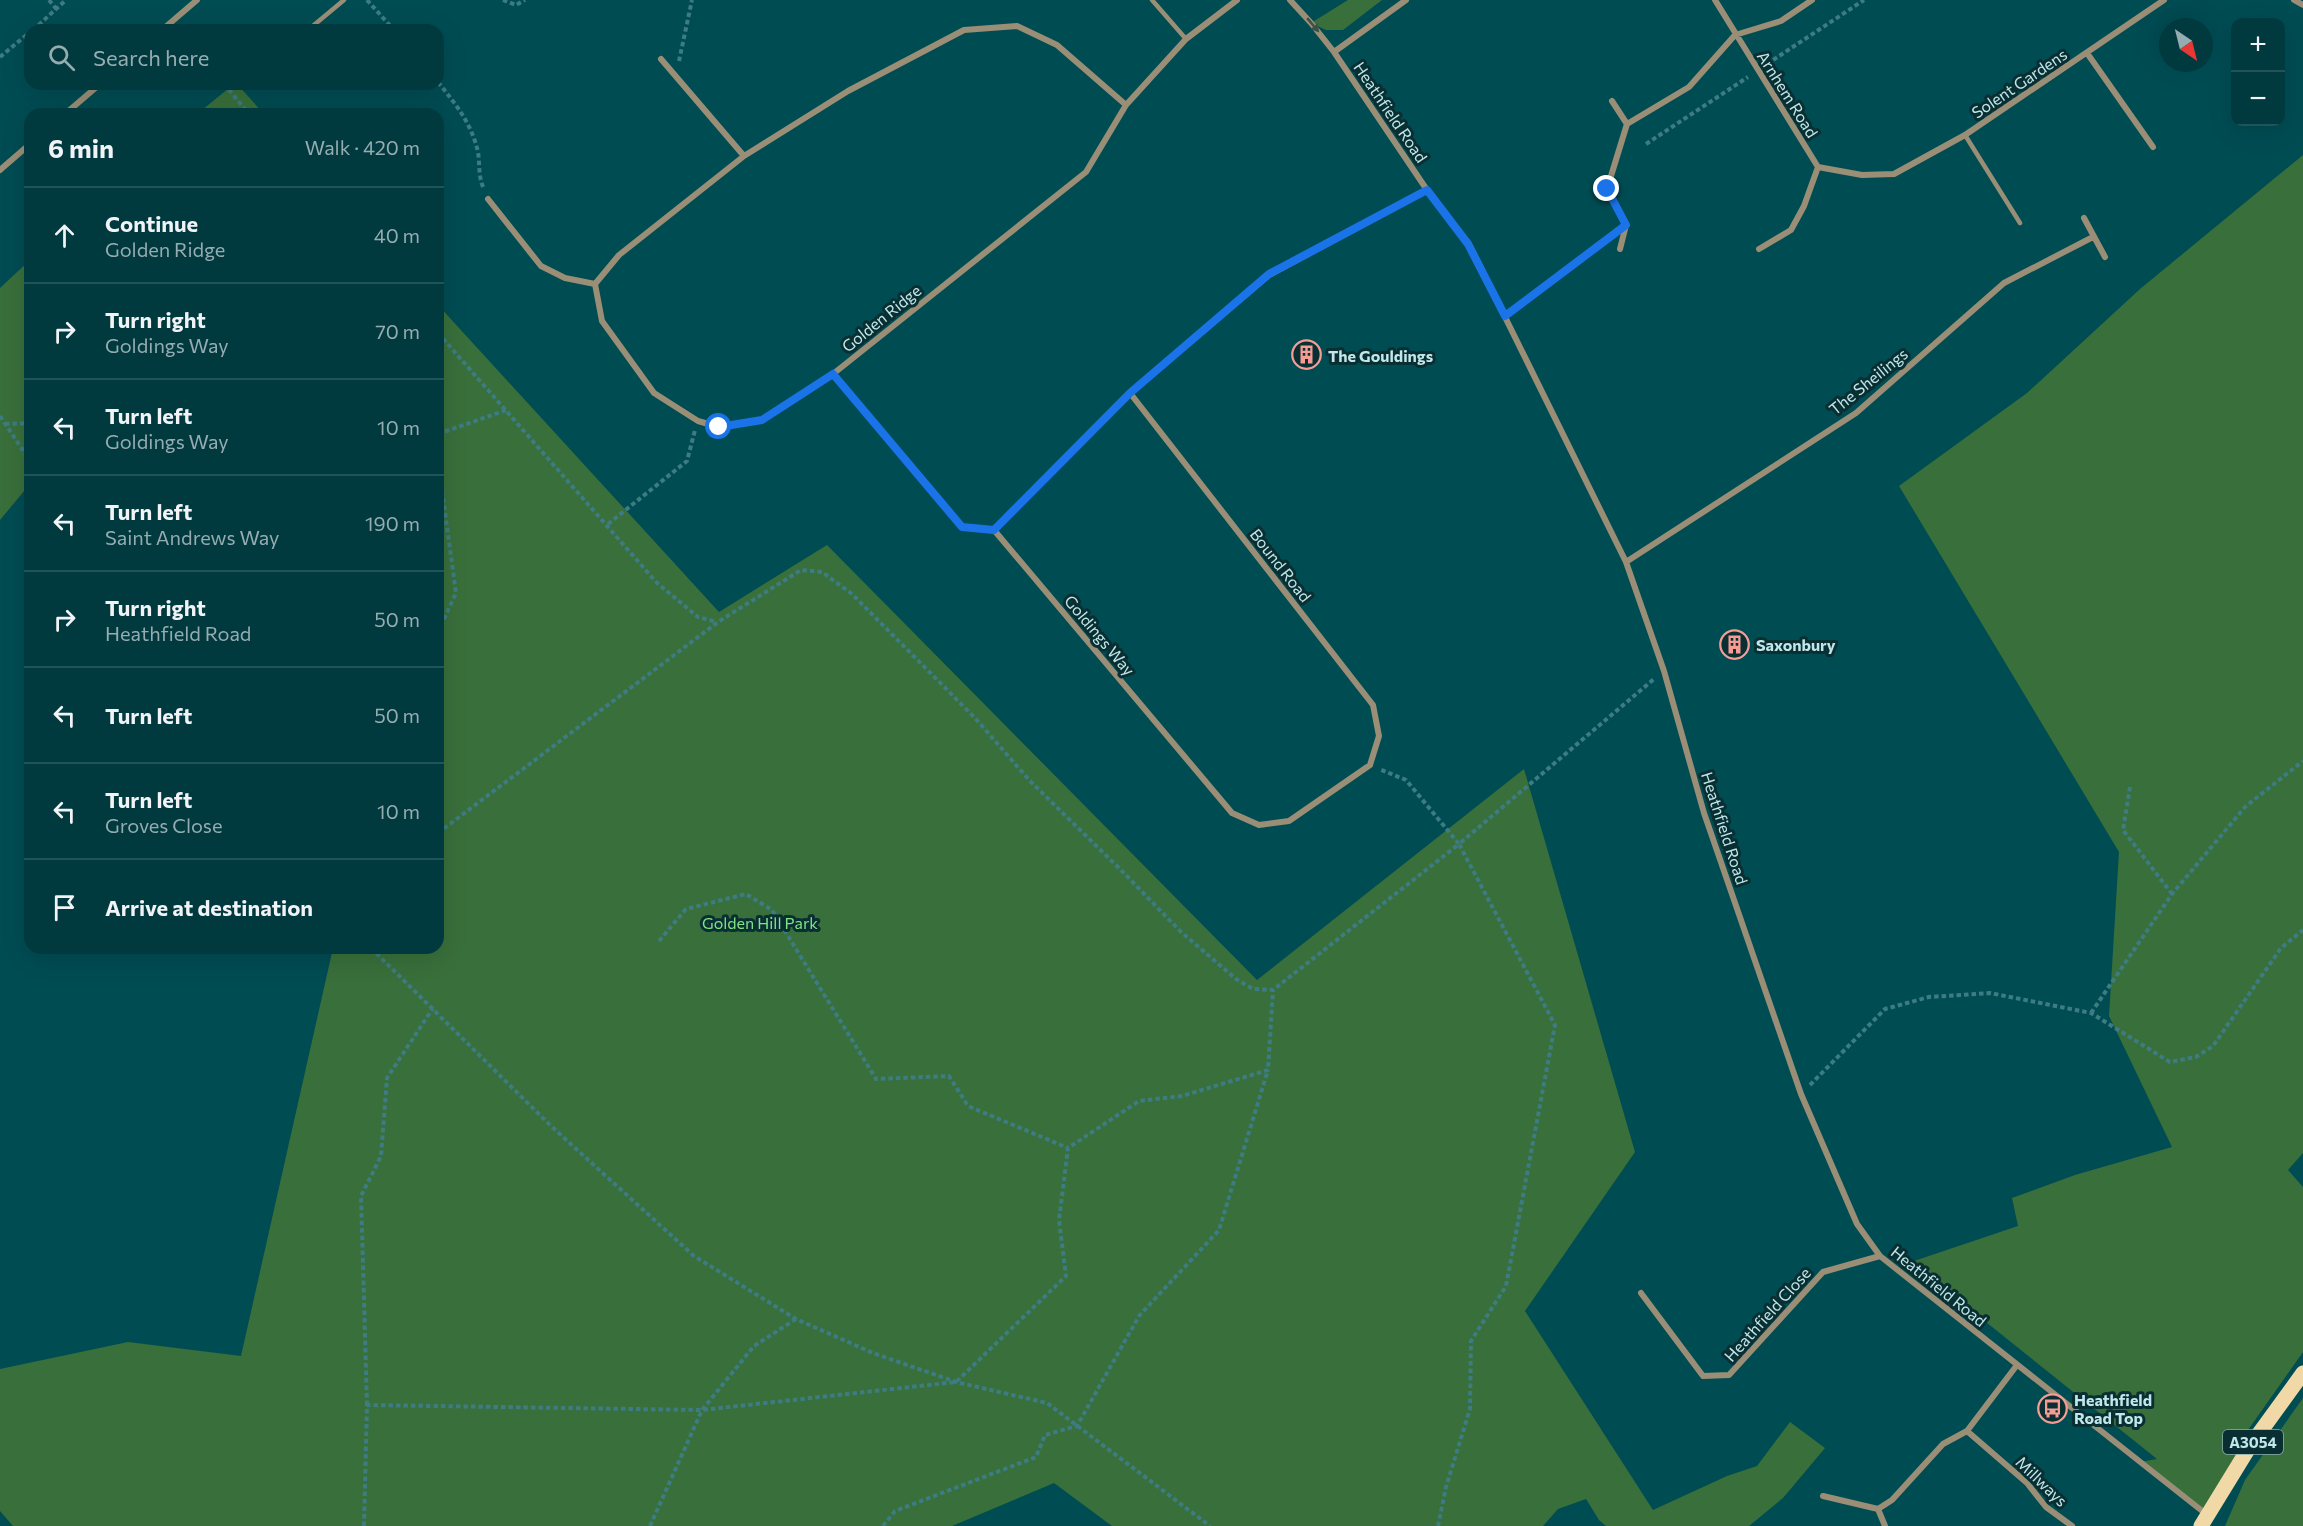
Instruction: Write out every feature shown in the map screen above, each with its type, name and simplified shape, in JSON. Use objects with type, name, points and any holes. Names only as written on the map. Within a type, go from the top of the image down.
[{"type":"main road","name":"A3054","points":[[2204,1520],[2250,1446],[2303,1373]]},
{"type":"street","points":[[169,24],[197,0]]},
{"type":"street","name":"Golden Ridge","points":[[596,284],[602,321],[654,393],[698,421],[719,427],[762,420],[833,374],[1086,172],[1126,105],[1186,39],[1237,0]]},
{"type":"street","name":"Heathfield Road","points":[[1290,0],[1334,52],[1427,190],[1468,244],[1626,562],[1664,671],[1704,813],[1801,1094],[1857,1224],[1880,1256],[2017,1365],[2204,1520]]},
{"type":"street","points":[[1334,52],[1406,0]]},
{"type":"street","name":"Arnhem Road","points":[[1714,0],[1818,167]]},
{"type":"street","name":"Arnhem Road","points":[[1735,34],[1781,21],[1812,0]]},
{"type":"street","name":"Solent Gardens","points":[[1965,135],[2164,0]]},
{"type":"street","points":[[2294,0],[2303,5]]},
{"type":"street","points":[[488,199],[541,266],[565,278],[596,284],[619,255],[744,156],[848,91],[964,30],[1017,26],[1057,45],[1126,105]]},
{"type":"street","points":[[1620,249],[1626,225],[1607,189],[1627,124],[1689,87],[1735,34]]},
{"type":"street","name":"Solent Gardens","points":[[2087,53],[2153,147]]},
{"type":"street","points":[[661,59],[744,156]]},
{"type":"street","points":[[72,108],[93,90]]},
{"type":"street","points":[[1612,101],[1627,124]]},
{"type":"street","points":[[1759,249],[1791,230],[1804,206],[1818,167],[1862,175],[1894,174],[1965,135]]},
{"type":"street","points":[[0,170],[24,149]]},
{"type":"street","points":[[833,374],[962,527],[994,530],[1130,393],[1269,274],[1427,190]]},
{"type":"street","points":[[2084,218],[2104,257]]},
{"type":"street","name":"The Sheilings","points":[[1626,562],[1856,413],[2004,283],[2093,237]]},
{"type":"street","name":"Bound Road","points":[[1130,393],[1373,705],[1379,736],[1370,765]]},
{"type":"street","name":"Goldings Way","points":[[994,530],[1232,813],[1259,825],[1289,821],[1370,765]]},
{"type":"street","name":"Heathfield Close","points":[[1641,1293],[1703,1376],[1729,1375],[1823,1272],[1880,1256]]},
{"type":"street","points":[[1823,1496],[1878,1509],[1892,1500],[1943,1444],[1967,1431],[2017,1365]]},
{"type":"street","name":"Millways","points":[[1967,1431],[2027,1483],[2046,1507],[2072,1526]]},
{"type":"street","points":[[1878,1509],[1885,1526]]},
{"type":"lane","points":[[316,24],[344,0]]},
{"type":"lane","points":[[1152,0],[1186,39]]},
{"type":"lane","points":[[1965,135],[2020,223]]},
{"type":"path","points":[[49,0],[57,9]]},
{"type":"path","points":[[39,24],[66,0]]},
{"type":"path","points":[[367,0],[389,24]]},
{"type":"path","points":[[503,0],[516,5],[525,0]]},
{"type":"path","points":[[675,77],[692,0]]},
{"type":"path","points":[[0,57],[24,37]]},
{"type":"path","points":[[229,90],[244,108]]},
{"type":"path","points":[[444,90],[468,122],[478,153],[480,180],[488,199]]},
{"type":"path","points":[[1505,316],[1626,225]]},
{"type":"path","points":[[444,340],[608,524],[657,583],[698,617],[718,622]]},
{"type":"path","points":[[444,432],[506,410]]},
{"type":"path","points":[[0,416],[24,452]]},
{"type":"path","points":[[608,524],[687,460],[698,421]]},
{"type":"path","points":[[6,424],[24,423]]},
{"type":"path","points":[[444,505],[456,593],[444,620]]},
{"type":"path","points":[[444,828],[718,622],[801,570],[822,572],[852,594],[975,718],[1030,781],[1120,869],[1180,932],[1236,979],[1253,989],[1273,990],[1459,844],[1664,671]]},
{"type":"path","points":[[2091,1013],[2172,894],[2245,807],[2303,761]]},
{"type":"path","points":[[1370,765],[1406,780],[1459,844],[1555,1025],[1506,1286],[1471,1341],[1470,1408],[1446,1487],[1438,1526]]},
{"type":"path","points":[[2130,787],[2123,830],[2172,894]]},
{"type":"path","points":[[659,941],[686,909],[746,894],[772,910],[876,1079],[949,1076],[968,1106],[1068,1148]]},
{"type":"path","points":[[1801,1094],[1885,1010],[1929,997],[1990,993],[2091,1013],[2170,1062],[2196,1056],[2213,1046],[2281,948],[2303,930]]},
{"type":"path","points":[[376,954],[552,1127],[694,1256],[796,1319],[873,1353],[956,1382],[1047,1403],[1210,1526]]},
{"type":"path","points":[[883,1526],[895,1511],[1036,1457],[1045,1435],[1077,1426],[1139,1316],[1219,1230],[1268,1070],[1273,990]]},
{"type":"path","points":[[364,1526],[367,1405],[361,1196],[381,1156],[387,1078],[433,1008]]},
{"type":"path","points":[[367,1405],[702,1410],[956,1382],[1066,1276],[1059,1220],[1068,1148],[1139,1101],[1182,1096],[1268,1070]]},
{"type":"path","points":[[650,1526],[702,1410],[754,1346],[796,1319]]},
{"type":"green space","points":[[1348,0],[1382,0],[1343,30],[1326,30],[1311,23]]},
{"type":"green space","points":[[227,90],[242,90],[259,108],[204,108]]},
{"type":"green space","points":[[2303,155],[2303,1153],[2288,1170],[2303,1187],[2303,1352],[2236,1447],[2250,1446],[2206,1514],[2140,1462],[2157,1459],[1911,1262],[2018,1226],[2012,1198],[2075,1175],[2172,1147],[2109,1016],[2119,852],[1899,486],[2027,393],[2140,289]]},
{"type":"green space","points":[[24,266],[24,491],[0,520],[0,288]]},
{"type":"green space","name":"Golden Hill Park","points":[[444,312],[719,612],[827,545],[1257,980],[1524,769],[1635,1152],[1525,1311],[1653,1510],[1727,1476],[1757,1466],[1790,1422],[1825,1448],[1783,1498],[1749,1526],[1606,1526],[1599,1520],[1586,1499],[1558,1509],[1543,1526],[1112,1526],[1054,1483],[952,1526],[13,1526],[0,1511],[0,1369],[128,1342],[241,1356],[332,954],[444,954]]},
{"type":"green space","points":[[2303,1398],[2303,1526],[2225,1526],[2245,1480]]},
{"type":"place","name":"The Gouldings","points":[[1307,355]]},
{"type":"place","name":"Saxonbury","points":[[1735,644]]},
{"type":"place","name":"Heathfield Road Top","points":[[2053,1408]]},
{"type":"route","points":[[719,427],[762,420],[833,374],[962,527],[994,530],[1130,393],[1269,274],[1427,190],[1468,244],[1505,316],[1626,225],[1607,189]]}]
